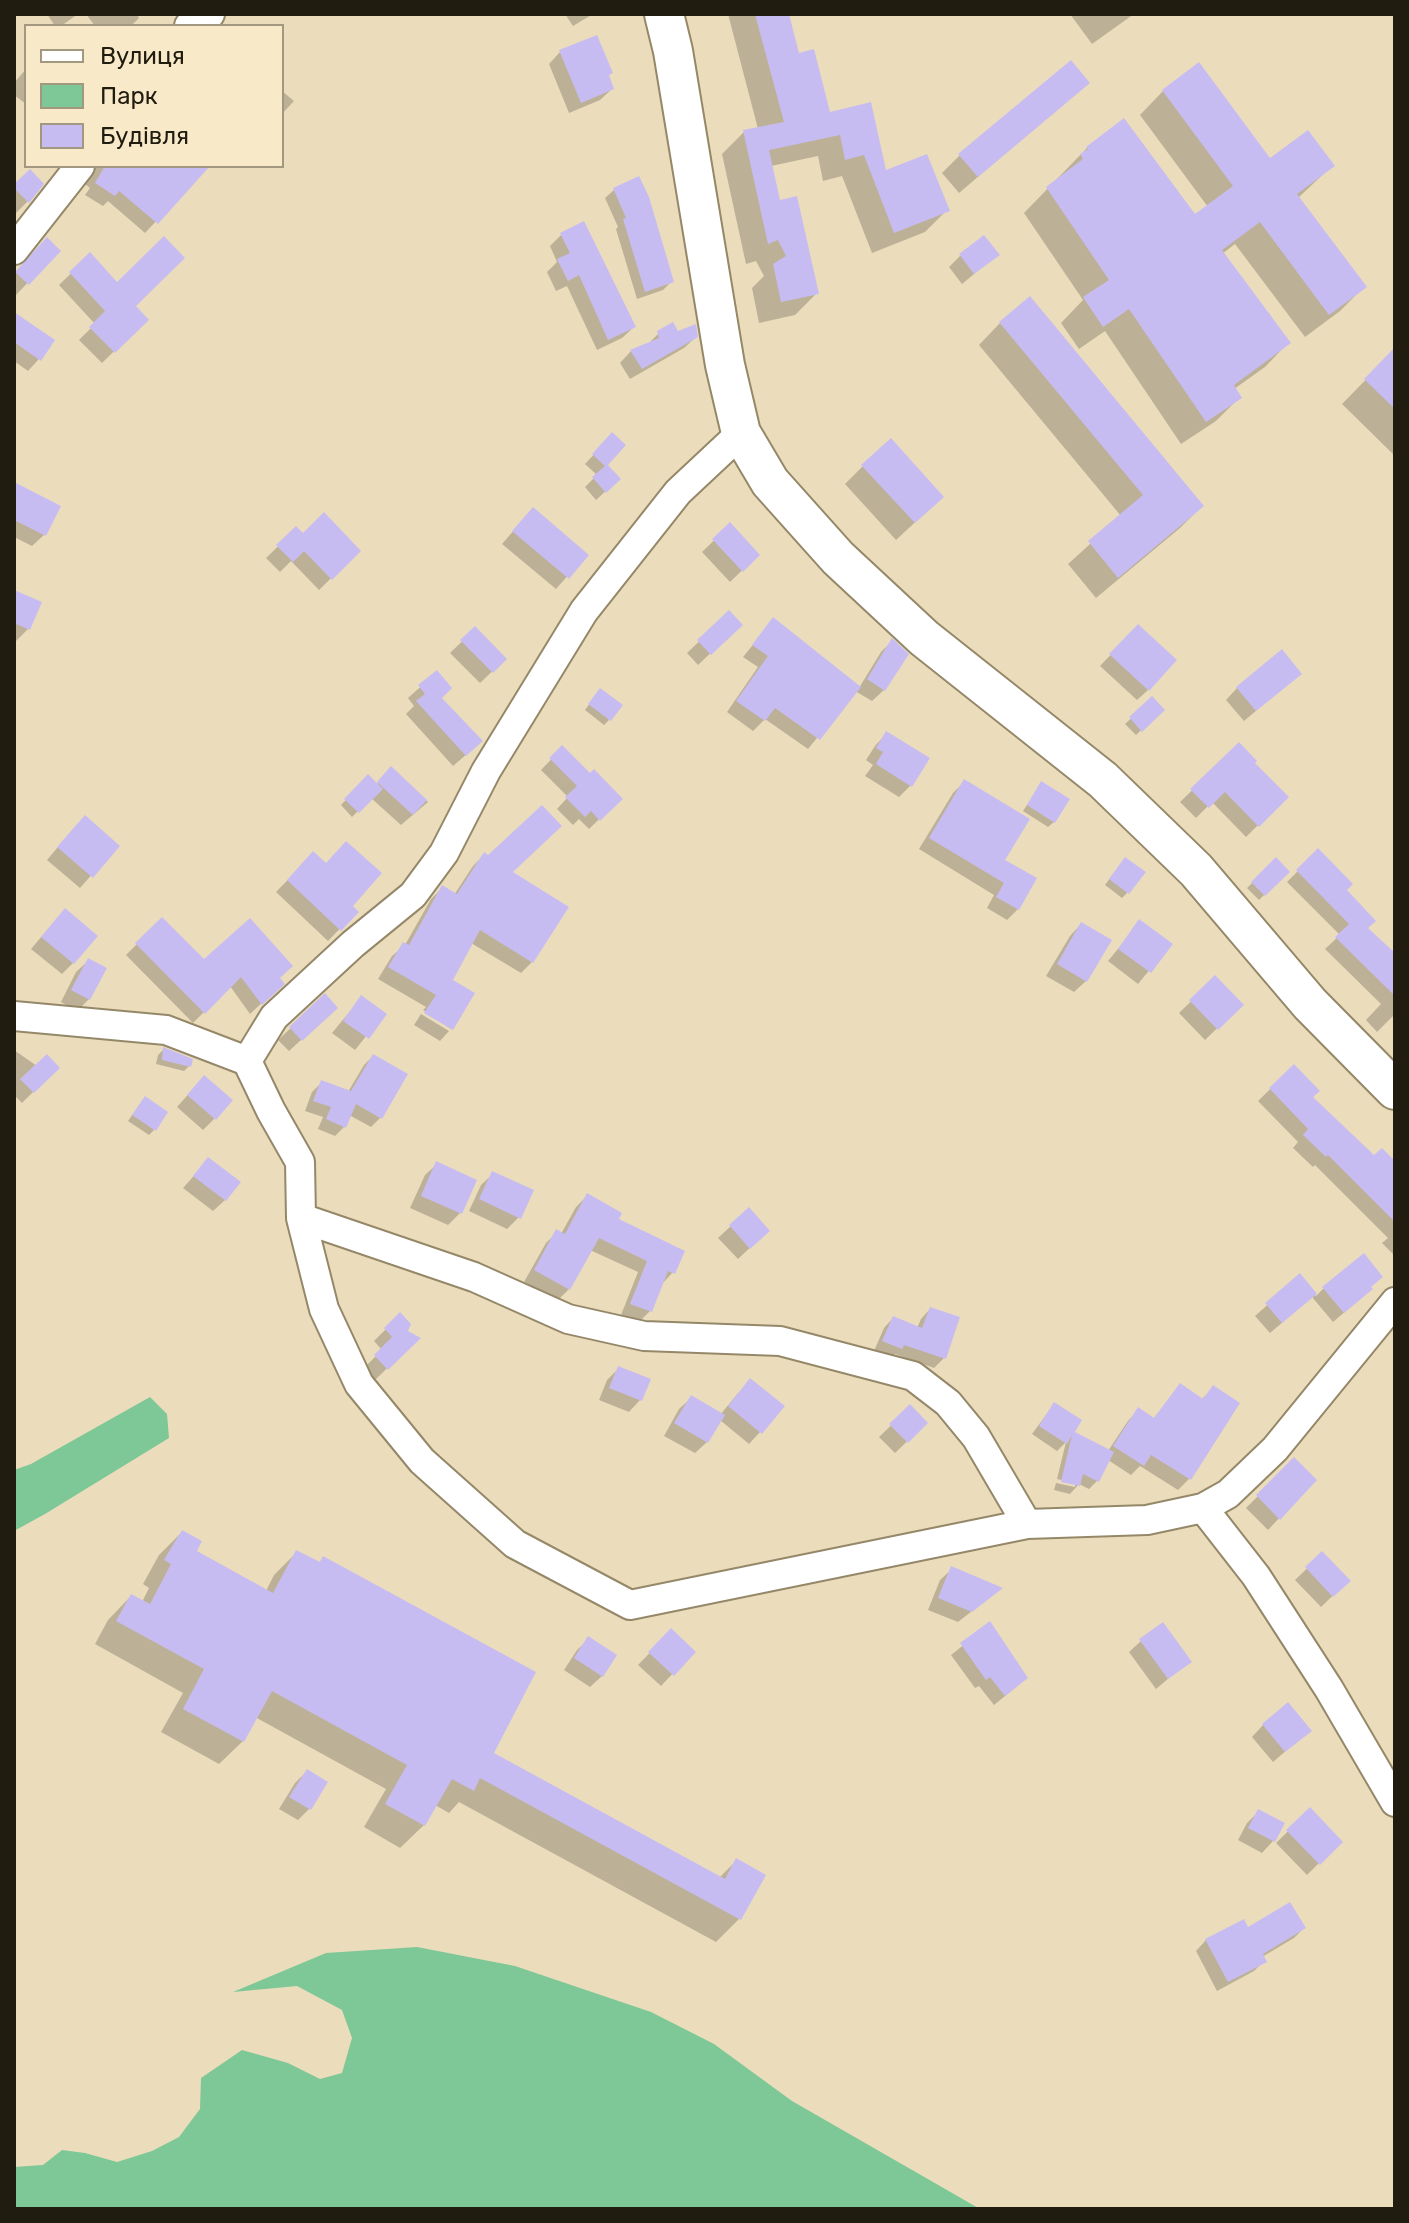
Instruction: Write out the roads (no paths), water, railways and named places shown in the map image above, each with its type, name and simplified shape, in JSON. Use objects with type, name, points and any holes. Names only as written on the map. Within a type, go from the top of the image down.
[{"type":"main road","points":[[664,14],[673,51],[725,365],[741,433],[770,482],[838,558],[924,638],[1103,780],[1196,870],[1310,1004],[1395,1090]]},
{"type":"street","points":[[192,24],[210,14]]},
{"type":"street","points":[[14,250],[78,168]]},
{"type":"street","points":[[247,1061],[274,1017],[353,944],[413,895],[444,853],[486,771],[584,611],[678,492],[741,433]]},
{"type":"street","points":[[14,1016],[166,1030],[247,1061],[300,1162],[301,1218],[324,1309],[359,1384],[422,1461],[515,1544],[630,1605],[1027,1524],[1147,1520],[1203,1508],[1228,1494],[1275,1449],[1395,1302]]},
{"type":"street","points":[[301,1218],[474,1277],[568,1319],[644,1336],[780,1341],[913,1376],[948,1403],[976,1437],[1027,1524]]},
{"type":"street","points":[[1203,1508],[1256,1576],[1329,1689],[1395,1802]]}]
